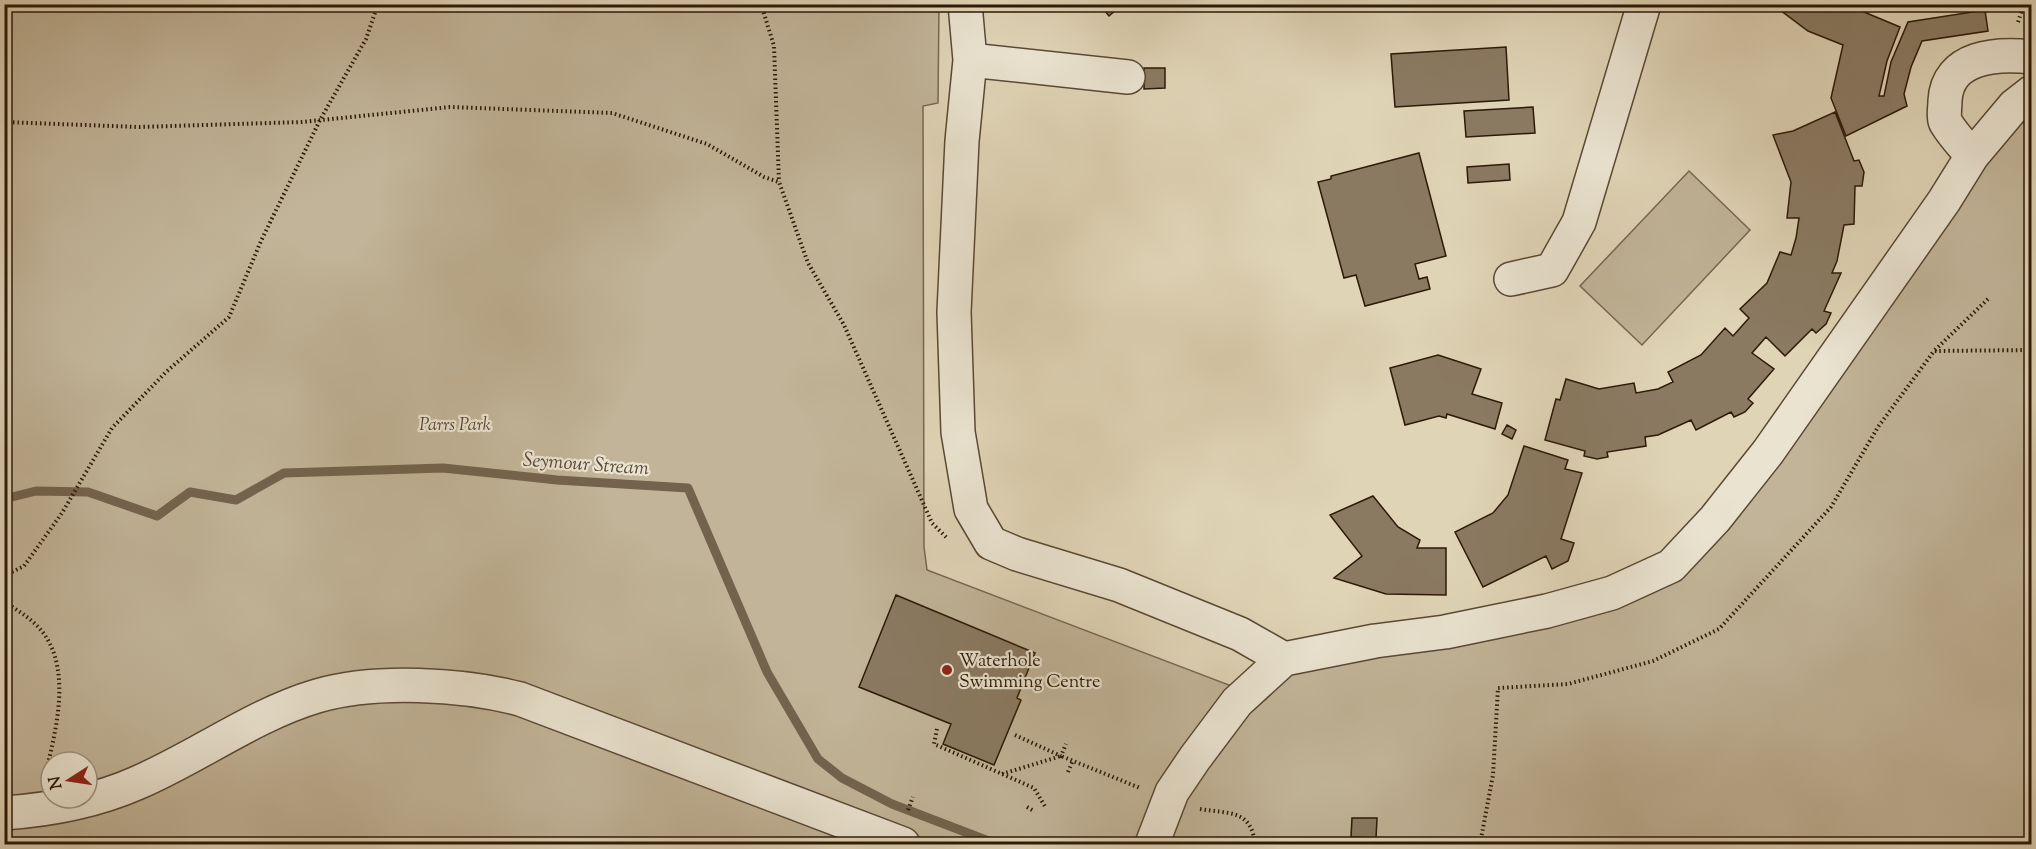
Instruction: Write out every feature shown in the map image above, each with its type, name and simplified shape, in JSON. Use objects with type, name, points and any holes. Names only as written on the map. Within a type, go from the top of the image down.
[{"type":"lane","points":[[965,4],[970,60],[962,141],[954,312],[958,432],[971,508],[991,543],[1017,554],[1119,585],[1239,634],[1284,659]]},
{"type":"lane","points":[[1511,279],[1552,270],[1579,222],[1644,4]]},
{"type":"lane","points":[[1972,156],[1945,121],[1946,88],[1950,80],[1955,72],[1980,59],[2008,54],[2031,57]]},
{"type":"lane","points":[[970,60],[1128,77]]},
{"type":"lane","points":[[1140,843],[1172,792],[1185,752],[1284,659],[1375,640],[1445,632],[1547,611],[1612,593],[1671,566],[1715,519],[1768,452],[1944,201],[1972,156],[2014,106],[2031,92]]},
{"type":"lane","points":[[4,813],[72,804],[137,783],[259,720],[318,696],[351,689],[384,686],[452,687],[499,693],[520,699],[903,844]]},
{"type":"path","points":[[4,576],[24,566],[62,513],[112,428],[166,372],[228,317],[261,242],[320,120],[366,39],[378,4]]},
{"type":"path","points":[[761,4],[774,46],[779,182],[808,262],[844,325],[914,481]]},
{"type":"path","points":[[4,122],[139,127],[320,120],[450,107],[612,113],[707,144],[764,177],[779,182]]},
{"type":"path","points":[[1480,844],[1493,775],[1498,688],[1568,684],[1653,661],[1719,629],[1831,507],[1878,427],[1934,351],[1990,297]]},
{"type":"path","points":[[1934,351],[2031,350]]},
{"type":"path","points":[[4,602],[29,618],[45,635],[56,661],[61,699],[50,750]]},
{"type":"path","points":[[937,729],[934,744],[1034,788],[1046,808]]},
{"type":"path","points":[[1015,735],[1142,789]]},
{"type":"path","points":[[1061,756],[1066,744]]},
{"type":"path","points":[[1002,774],[1061,756]]},
{"type":"path","points":[[1068,772],[1072,760]]},
{"type":"path","points":[[1027,807],[1034,811]]},
{"type":"path","points":[[1193,808],[1244,819],[1252,830],[1255,844]]},
{"type":"green space","name":"Parrs Park","points":[[4,5],[939,5],[938,103],[923,106],[924,547],[927,570],[1247,692],[1284,659],[1671,566],[2031,92],[2031,844],[5,844]]},
{"type":"green space","points":[[1689,171],[1750,230],[1642,345],[1580,286]]},
{"type":"building","points":[[1099,4],[1123,4],[1109,16]]},
{"type":"building","points":[[1772,4],[1845,4],[1900,27],[1887,61],[1879,96],[1884,96],[1891,62],[1908,22],[1985,10],[1988,31],[1922,41],[1911,67],[1904,94],[1907,106],[1846,136],[1831,98],[1843,45],[1808,31]]},
{"type":"building","points":[[1506,47],[1509,100],[1395,107],[1391,54]]},
{"type":"building","points":[[1144,68],[1165,68],[1165,88],[1144,89]]},
{"type":"building","points":[[1533,107],[1535,133],[1466,137],[1464,111]]},
{"type":"building","points":[[1835,112],[1854,161],[1859,160],[1864,172],[1862,186],[1855,186],[1854,224],[1844,225],[1837,261],[1832,273],[1841,273],[1824,311],[1831,313],[1826,324],[1816,333],[1812,329],[1785,356],[1766,337],[1752,353],[1774,369],[1748,399],[1753,403],[1745,412],[1734,417],[1731,412],[1696,430],[1691,420],[1658,435],[1645,437],[1646,446],[1607,452],[1608,457],[1597,459],[1584,456],[1585,451],[1545,440],[1556,399],[1560,400],[1566,379],[1599,389],[1634,383],[1636,393],[1658,389],[1673,382],[1668,372],[1701,355],[1725,328],[1733,336],[1749,318],[1740,309],[1767,283],[1780,252],[1791,255],[1799,218],[1787,218],[1791,182],[1773,135],[1793,131]]},
{"type":"building","points":[[1419,153],[1446,256],[1415,264],[1419,279],[1427,277],[1430,289],[1365,306],[1356,275],[1344,278],[1318,182],[1331,179],[1331,176]]},
{"type":"building","points":[[1509,164],[1510,180],[1468,183],[1467,167]]},
{"type":"building","points":[[1438,355],[1481,369],[1472,394],[1502,403],[1495,429],[1447,414],[1446,418],[1439,416],[1405,425],[1390,368]]},
{"type":"building","points":[[1507,425],[1516,430],[1512,439],[1502,434]]},
{"type":"building","points":[[1524,446],[1568,460],[1565,469],[1582,473],[1561,539],[1574,543],[1568,561],[1552,569],[1546,556],[1483,587],[1455,532],[1493,513],[1508,495]]},
{"type":"building","points":[[1373,496],[1398,527],[1420,540],[1417,548],[1446,548],[1446,595],[1386,594],[1334,578],[1362,556],[1330,515]]},
{"type":"building","name":"Waterhole Swimming Centre","points":[[896,595],[1035,653],[1017,698],[1021,700],[994,765],[943,744],[951,724],[859,687]]},
{"type":"building","points":[[1352,818],[1377,818],[1376,838],[1351,837]]},
{"type":"waterway","name":"Seymour Stream","points":[[4,499],[36,491],[88,492],[157,516],[190,492],[236,500],[284,473],[443,468],[557,480],[688,488],[767,672],[818,759],[842,778],[892,804],[994,843]]},
{"type":"place","name":"Waterhole Swimming Centre","points":[[947,670]]}]
